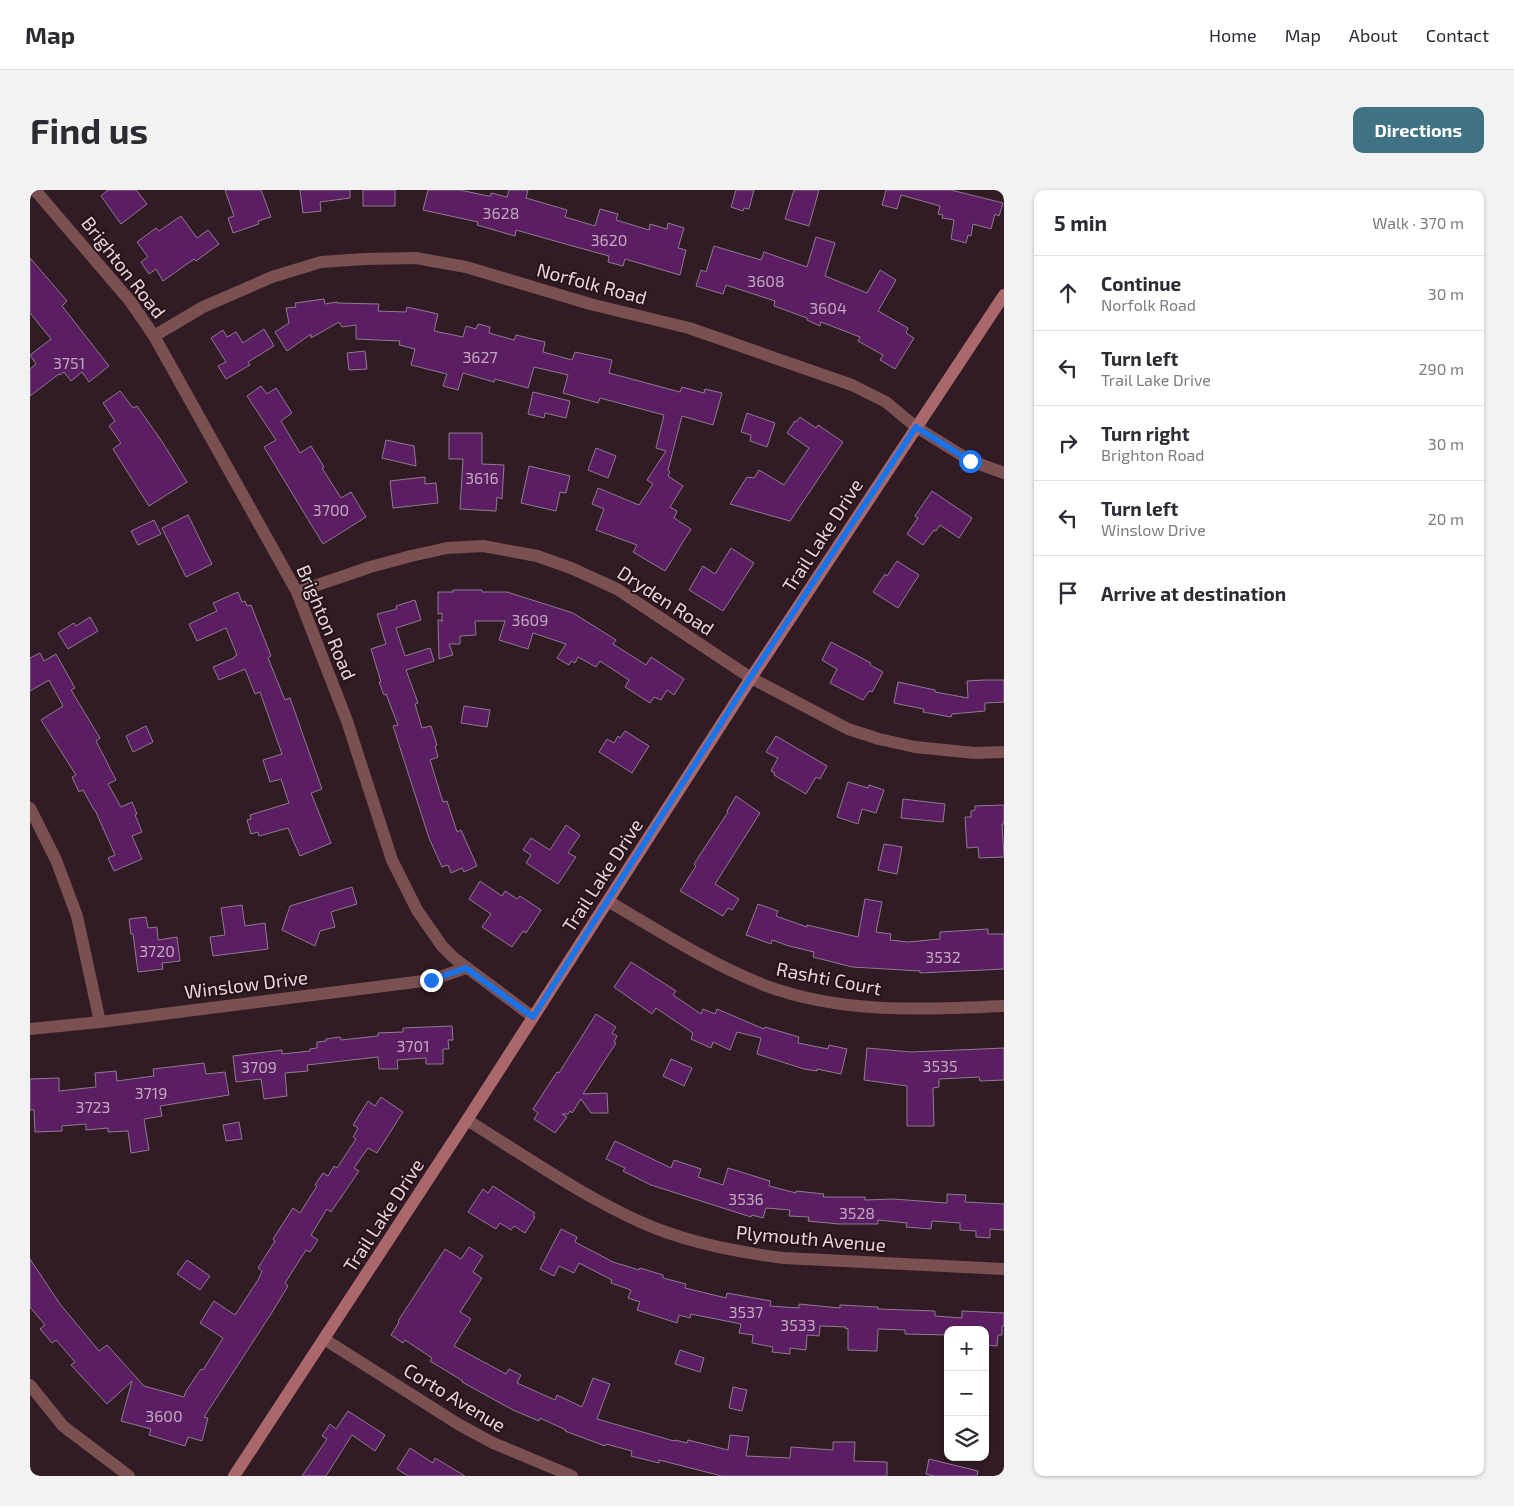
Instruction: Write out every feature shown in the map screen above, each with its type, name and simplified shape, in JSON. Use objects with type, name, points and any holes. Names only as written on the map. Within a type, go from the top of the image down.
[{"type":"street","name":"Brighton Road","points":[[35,190],[130,301],[154,336],[297,592],[347,721],[392,860],[417,910],[442,946],[466,968],[533,1017]]},
{"type":"street","name":"Norfolk Road","points":[[154,336],[203,307],[272,277],[321,262],[416,258],[466,267],[590,304],[689,328],[852,385],[886,402],[916,427],[970,461],[1004,473]]},
{"type":"street","name":"Trail Lake Drive","points":[[234,1476],[468,1120],[750,678],[1004,296]]},
{"type":"street","name":"Dryden Road","points":[[297,592],[370,567],[448,548],[483,546],[537,556],[617,588],[750,678],[848,729],[879,739],[915,747],[965,752],[1004,752]]},
{"type":"street","points":[[30,808],[56,860],[76,916],[100,1022]]},
{"type":"street","name":"Rashti Court","points":[[608,901],[697,954],[728,970],[766,986],[806,997],[845,1005],[883,1009],[917,1010],[1004,1006]]},
{"type":"street","name":"Winslow Drive","points":[[30,1029],[100,1022],[431,980],[466,968]]},
{"type":"street","name":"Plymouth Avenue","points":[[468,1120],[591,1197],[646,1224],[710,1246],[784,1258],[1004,1269]]},
{"type":"street","name":"Corto Avenue","points":[[324,1339],[458,1424],[493,1443],[572,1476]]},
{"type":"street","points":[[30,1386],[63,1426],[129,1476]]},
{"type":"building","points":[[108,190],[136,190],[147,204],[121,224],[101,196]]},
{"type":"building","points":[[225,190],[261,190],[271,217],[258,221],[259,224],[233,233],[228,218],[234,216]]},
{"type":"building","points":[[300,190],[350,190],[350,198],[320,202],[321,211],[303,213]]},
{"type":"building","points":[[363,190],[395,190],[395,206],[363,206]]},
{"type":"building","points":[[428,190],[460,190],[488,196],[491,196],[491,193],[507,197],[509,190],[528,190],[526,198],[567,210],[565,217],[595,226],[600,209],[618,214],[616,220],[649,230],[650,224],[667,229],[668,223],[684,228],[678,248],[686,250],[680,275],[625,259],[623,266],[608,262],[609,256],[516,230],[515,236],[477,225],[478,222],[423,210]]},
{"type":"building","points":[[736,190],[754,190],[749,209],[744,208],[743,211],[731,207]]},
{"type":"building","points":[[794,190],[819,190],[809,226],[785,219]]},
{"type":"building","points":[[886,190],[951,190],[1003,203],[999,216],[995,214],[991,229],[973,224],[971,236],[968,235],[966,243],[951,239],[954,220],[942,218],[943,215],[938,214],[940,206],[901,195],[897,209],[882,205]]},
{"type":"building","points":[[181,216],[197,238],[208,230],[219,244],[196,261],[194,259],[163,281],[156,269],[149,274],[141,262],[148,257],[137,242],[156,228],[159,231]]},
{"type":"building","points":[[816,237],[835,243],[825,276],[867,293],[880,270],[896,280],[878,311],[908,328],[906,333],[914,338],[895,369],[880,360],[883,355],[858,341],[860,337],[821,322],[820,326],[807,320],[807,318],[774,306],[775,301],[726,285],[723,294],[696,286],[701,270],[706,272],[714,246],[761,260],[764,252],[807,267]]},
{"type":"building","points":[[30,258],[67,301],[62,306],[109,366],[89,382],[82,372],[71,381],[64,372],[30,396],[30,369],[36,364],[30,355],[51,339],[30,313]]},
{"type":"building","points":[[324,299],[325,304],[337,302],[379,304],[378,311],[406,312],[407,307],[438,314],[434,331],[463,337],[466,326],[476,329],[478,324],[490,327],[489,333],[514,340],[516,335],[545,342],[543,352],[572,360],[575,352],[612,360],[609,373],[680,392],[682,387],[704,393],[705,389],[722,393],[713,425],[682,416],[668,476],[683,486],[670,507],[677,511],[674,518],[691,529],[665,571],[633,552],[637,545],[596,530],[604,509],[592,504],[598,488],[639,505],[653,484],[647,480],[666,451],[656,448],[664,415],[600,398],[598,403],[563,393],[568,375],[534,367],[528,388],[495,379],[494,382],[463,373],[458,390],[443,386],[447,374],[411,365],[415,349],[399,345],[400,341],[356,339],[356,325],[342,327],[339,322],[311,338],[311,334],[287,351],[275,332],[289,323],[286,308],[296,307],[295,303]]},
{"type":"building","points":[[264,329],[274,346],[248,362],[250,365],[226,379],[218,366],[226,362],[211,338],[223,330],[227,337],[236,332],[243,343]]},
{"type":"building","points":[[365,351],[367,369],[349,370],[347,353]]},
{"type":"building","points":[[261,386],[267,394],[276,388],[292,413],[281,421],[300,453],[311,446],[341,498],[351,492],[366,517],[323,544],[264,447],[276,440],[247,396]]},
{"type":"building","points":[[120,391],[133,408],[137,406],[187,482],[149,506],[113,449],[121,443],[109,426],[115,421],[103,403]]},
{"type":"building","points":[[533,392],[570,401],[566,418],[545,413],[544,418],[528,414]]},
{"type":"building","points":[[747,413],[775,423],[767,447],[750,441],[751,435],[741,432]]},
{"type":"building","points":[[800,417],[816,428],[818,425],[843,442],[790,521],[730,504],[747,477],[754,478],[759,470],[784,485],[809,448],[787,433]]},
{"type":"building","points":[[449,433],[482,433],[482,464],[504,465],[502,499],[497,497],[496,511],[460,509],[463,459],[449,459]]},
{"type":"building","points":[[386,440],[414,446],[416,466],[382,458]]},
{"type":"building","points":[[596,448],[616,456],[608,478],[588,470]]},
{"type":"building","points":[[529,466],[570,476],[566,493],[560,492],[556,511],[521,503]]},
{"type":"building","points":[[425,477],[425,484],[436,483],[438,503],[393,508],[390,481]]},
{"type":"building","points":[[932,491],[972,518],[959,538],[940,525],[923,545],[907,534],[918,518],[915,516]]},
{"type":"building","points":[[188,515],[212,564],[186,577],[162,528]]},
{"type":"building","points":[[154,520],[161,534],[138,545],[131,531]]},
{"type":"building","points":[[731,548],[754,563],[723,611],[689,590],[703,566],[715,574]]},
{"type":"building","points":[[897,561],[919,575],[898,608],[873,592],[885,574],[887,576]]},
{"type":"building","points":[[453,590],[507,592],[573,613],[616,640],[613,644],[646,665],[651,657],[684,679],[674,695],[667,690],[661,700],[654,697],[650,703],[625,687],[629,680],[600,661],[596,667],[578,657],[575,663],[571,661],[569,665],[557,658],[566,644],[533,633],[528,649],[499,640],[505,621],[475,621],[476,635],[460,636],[460,644],[449,644],[453,655],[439,659],[438,620],[442,622],[442,613],[438,614],[438,592],[453,592]]},
{"type":"building","points":[[238,592],[242,602],[245,601],[247,606],[251,605],[271,656],[268,658],[285,700],[290,698],[322,789],[311,793],[331,843],[300,856],[288,828],[259,836],[258,832],[251,834],[247,820],[251,819],[250,815],[289,803],[281,779],[270,782],[263,760],[282,754],[260,692],[255,694],[245,669],[219,680],[213,667],[237,655],[226,628],[197,641],[189,624],[217,611],[213,603]]},
{"type":"building","points":[[415,600],[421,620],[396,628],[405,656],[430,648],[434,661],[406,670],[418,703],[415,704],[422,728],[431,726],[437,745],[435,746],[438,757],[430,760],[443,802],[447,801],[457,832],[461,830],[477,866],[464,872],[462,868],[451,873],[448,865],[442,867],[429,838],[393,726],[398,725],[386,694],[384,695],[379,682],[381,682],[371,649],[386,644],[377,614],[397,609],[396,606]]},
{"type":"building","points":[[90,617],[98,631],[68,649],[58,633],[74,623],[76,626]]},
{"type":"building","points":[[831,642],[871,663],[870,665],[883,672],[872,692],[869,691],[863,700],[830,683],[837,669],[822,660]]},
{"type":"building","points":[[40,653],[44,661],[56,654],[75,688],[71,690],[100,738],[96,741],[116,780],[108,784],[121,807],[132,802],[137,814],[135,815],[142,832],[132,836],[142,859],[114,871],[108,858],[115,855],[95,810],[83,790],[79,792],[72,777],[76,775],[41,720],[63,706],[49,680],[30,691],[30,658]]},
{"type":"building","points":[[1004,680],[1004,702],[985,703],[985,711],[952,714],[951,717],[923,712],[924,709],[894,703],[898,682],[935,690],[935,692],[968,698],[967,681]]},
{"type":"building","points":[[464,706],[490,710],[487,727],[461,723]]},
{"type":"building","points":[[146,726],[153,742],[133,752],[126,736]]},
{"type":"building","points":[[625,731],[649,746],[632,773],[599,752],[607,739],[614,743],[618,736],[620,738]]},
{"type":"building","points":[[776,736],[827,766],[820,779],[816,777],[806,794],[774,775],[775,773],[771,771],[778,758],[766,752]]},
{"type":"building","points":[[848,782],[868,788],[869,785],[884,790],[876,813],[862,809],[858,824],[837,817]]},
{"type":"building","points":[[736,796],[760,813],[715,884],[739,899],[732,910],[728,908],[723,916],[680,891],[696,866],[694,864],[728,812]]},
{"type":"building","points":[[903,799],[945,804],[943,822],[901,818]]},
{"type":"building","points":[[1003,805],[1004,857],[979,858],[978,847],[967,848],[965,817],[971,817],[971,811],[975,810],[975,806]]},
{"type":"building","points":[[566,825],[580,835],[568,853],[576,857],[558,884],[526,863],[531,855],[523,850],[531,838],[550,850]]},
{"type":"building","points":[[884,844],[902,847],[897,874],[878,870]]},
{"type":"building","points":[[480,881],[502,896],[505,891],[517,899],[520,896],[541,910],[526,933],[523,931],[512,947],[482,927],[491,914],[469,899]]},
{"type":"building","points":[[352,887],[357,904],[331,912],[335,927],[320,931],[315,946],[282,930],[290,906]]},
{"type":"building","points":[[865,899],[882,902],[876,932],[891,934],[890,940],[908,942],[940,939],[940,932],[988,929],[988,934],[1004,934],[1004,969],[920,973],[920,971],[852,967],[813,957],[814,952],[772,940],[771,944],[746,935],[758,904],[778,911],[776,916],[807,927],[807,925],[858,937]]},
{"type":"building","points":[[242,905],[245,926],[265,923],[268,949],[213,956],[210,937],[225,935],[221,908]]},
{"type":"building","points":[[146,917],[148,928],[157,927],[158,940],[177,937],[180,961],[162,963],[163,969],[138,972],[129,919]]},
{"type":"building","points":[[631,962],[676,991],[673,995],[701,1014],[703,1009],[715,1014],[717,1009],[764,1029],[765,1027],[799,1037],[798,1043],[828,1049],[829,1045],[847,1049],[841,1074],[817,1069],[817,1071],[804,1069],[757,1054],[761,1038],[737,1032],[730,1050],[713,1042],[711,1048],[691,1039],[693,1033],[656,1008],[652,1014],[614,987]]},
{"type":"building","points":[[596,1014],[616,1027],[612,1033],[617,1036],[614,1042],[616,1043],[583,1094],[607,1093],[608,1113],[591,1113],[581,1099],[572,1113],[570,1111],[568,1114],[562,1114],[567,1117],[555,1133],[534,1119],[538,1113],[533,1109],[557,1072],[559,1073]]},
{"type":"building","points":[[452,1026],[453,1040],[448,1040],[449,1049],[443,1049],[443,1064],[426,1064],[426,1058],[397,1060],[398,1069],[379,1069],[378,1057],[307,1065],[308,1071],[285,1073],[287,1096],[264,1099],[261,1079],[236,1082],[233,1056],[282,1050],[282,1054],[310,1051],[310,1049],[317,1048],[317,1042],[326,1041],[326,1039],[340,1037],[341,1040],[378,1036],[378,1033],[403,1032],[403,1028]]},
{"type":"building","points":[[867,1048],[911,1052],[1004,1048],[1004,1080],[980,1081],[979,1077],[939,1079],[939,1087],[933,1088],[934,1126],[907,1126],[907,1086],[864,1080]]},
{"type":"building","points":[[671,1059],[692,1068],[684,1086],[663,1076]]},
{"type":"building","points":[[204,1063],[206,1074],[225,1072],[229,1095],[160,1106],[162,1116],[144,1119],[149,1150],[131,1153],[128,1131],[108,1132],[108,1128],[86,1130],[86,1124],[62,1126],[62,1131],[35,1132],[34,1110],[30,1110],[30,1079],[59,1078],[59,1091],[96,1087],[95,1073],[116,1071],[117,1081],[154,1076],[153,1069]]},
{"type":"building","points":[[381,1097],[403,1112],[377,1153],[368,1148],[354,1168],[359,1171],[331,1212],[327,1209],[311,1235],[318,1240],[310,1252],[306,1250],[285,1283],[288,1286],[271,1314],[204,1417],[208,1418],[202,1441],[188,1437],[185,1446],[149,1435],[151,1429],[121,1421],[132,1381],[107,1404],[71,1365],[75,1362],[56,1340],[52,1343],[40,1329],[45,1325],[30,1307],[30,1259],[60,1304],[99,1351],[107,1345],[144,1386],[184,1397],[186,1391],[201,1369],[203,1370],[223,1338],[200,1323],[214,1301],[235,1315],[258,1280],[262,1271],[258,1268],[275,1241],[273,1239],[293,1208],[300,1213],[323,1173],[328,1176],[334,1166],[337,1168],[356,1139],[353,1137],[358,1128],[353,1125],[368,1101],[375,1106]]},
{"type":"building","points":[[239,1122],[242,1139],[226,1141],[223,1125]]},
{"type":"building","points":[[615,1141],[671,1168],[674,1160],[701,1169],[698,1177],[723,1185],[728,1168],[770,1181],[769,1186],[796,1193],[796,1191],[824,1194],[823,1197],[865,1197],[865,1200],[893,1199],[947,1203],[947,1194],[966,1195],[965,1202],[1004,1204],[1004,1230],[990,1229],[990,1238],[976,1237],[976,1231],[960,1230],[960,1223],[932,1221],[931,1229],[906,1227],[907,1223],[878,1220],[878,1224],[839,1224],[808,1221],[809,1217],[789,1216],[790,1210],[766,1208],[763,1218],[752,1215],[751,1217],[651,1185],[623,1171],[625,1168],[606,1159]]},
{"type":"building","points":[[493,1186],[535,1213],[533,1216],[535,1217],[525,1233],[514,1226],[511,1230],[500,1223],[496,1229],[468,1212],[483,1189],[488,1193]]},
{"type":"building","points":[[561,1229],[577,1237],[575,1242],[613,1262],[663,1275],[663,1278],[686,1284],[685,1288],[726,1298],[727,1293],[771,1301],[770,1306],[799,1308],[799,1304],[840,1308],[840,1305],[878,1307],[878,1309],[935,1311],[935,1316],[962,1318],[962,1311],[1004,1313],[1004,1326],[1002,1326],[1002,1335],[998,1335],[997,1346],[989,1345],[989,1326],[944,1326],[944,1335],[905,1334],[905,1330],[878,1329],[877,1351],[848,1350],[848,1329],[846,1327],[820,1326],[819,1336],[807,1335],[806,1350],[790,1348],[790,1354],[772,1352],[773,1347],[752,1343],[753,1335],[739,1333],[741,1324],[691,1314],[690,1318],[679,1315],[677,1323],[637,1310],[640,1302],[628,1298],[631,1290],[611,1283],[612,1280],[579,1263],[574,1273],[559,1266],[554,1276],[540,1269]]},
{"type":"building","points":[[469,1247],[483,1256],[473,1272],[482,1278],[460,1312],[471,1319],[454,1346],[506,1374],[509,1369],[521,1375],[517,1383],[555,1400],[557,1395],[582,1407],[593,1378],[610,1384],[597,1419],[674,1441],[687,1443],[688,1440],[728,1450],[730,1435],[749,1437],[746,1456],[790,1458],[791,1447],[833,1450],[833,1442],[855,1442],[854,1461],[887,1462],[887,1476],[722,1476],[659,1460],[659,1463],[631,1456],[632,1451],[606,1444],[605,1446],[565,1431],[540,1418],[539,1421],[513,1410],[462,1382],[430,1361],[432,1358],[405,1340],[403,1343],[391,1335],[398,1321],[445,1249],[461,1259]]},
{"type":"building","points":[[187,1260],[210,1276],[200,1290],[177,1274]]},
{"type":"building","points":[[680,1350],[704,1358],[700,1372],[675,1364]]},
{"type":"building","points":[[733,1387],[747,1390],[742,1411],[729,1408]]},
{"type":"building","points":[[348,1411],[385,1435],[375,1451],[352,1435],[326,1476],[302,1476],[327,1439],[322,1436],[330,1424],[336,1429]]},
{"type":"building","points":[[410,1448],[433,1463],[435,1458],[465,1476],[408,1476],[397,1469]]},
{"type":"building","points":[[929,1459],[978,1471],[977,1476],[934,1476],[926,1474]]},
{"type":"route","points":[[431,980],[466,968],[533,1017],[750,678],[916,427],[970,461]]}]
